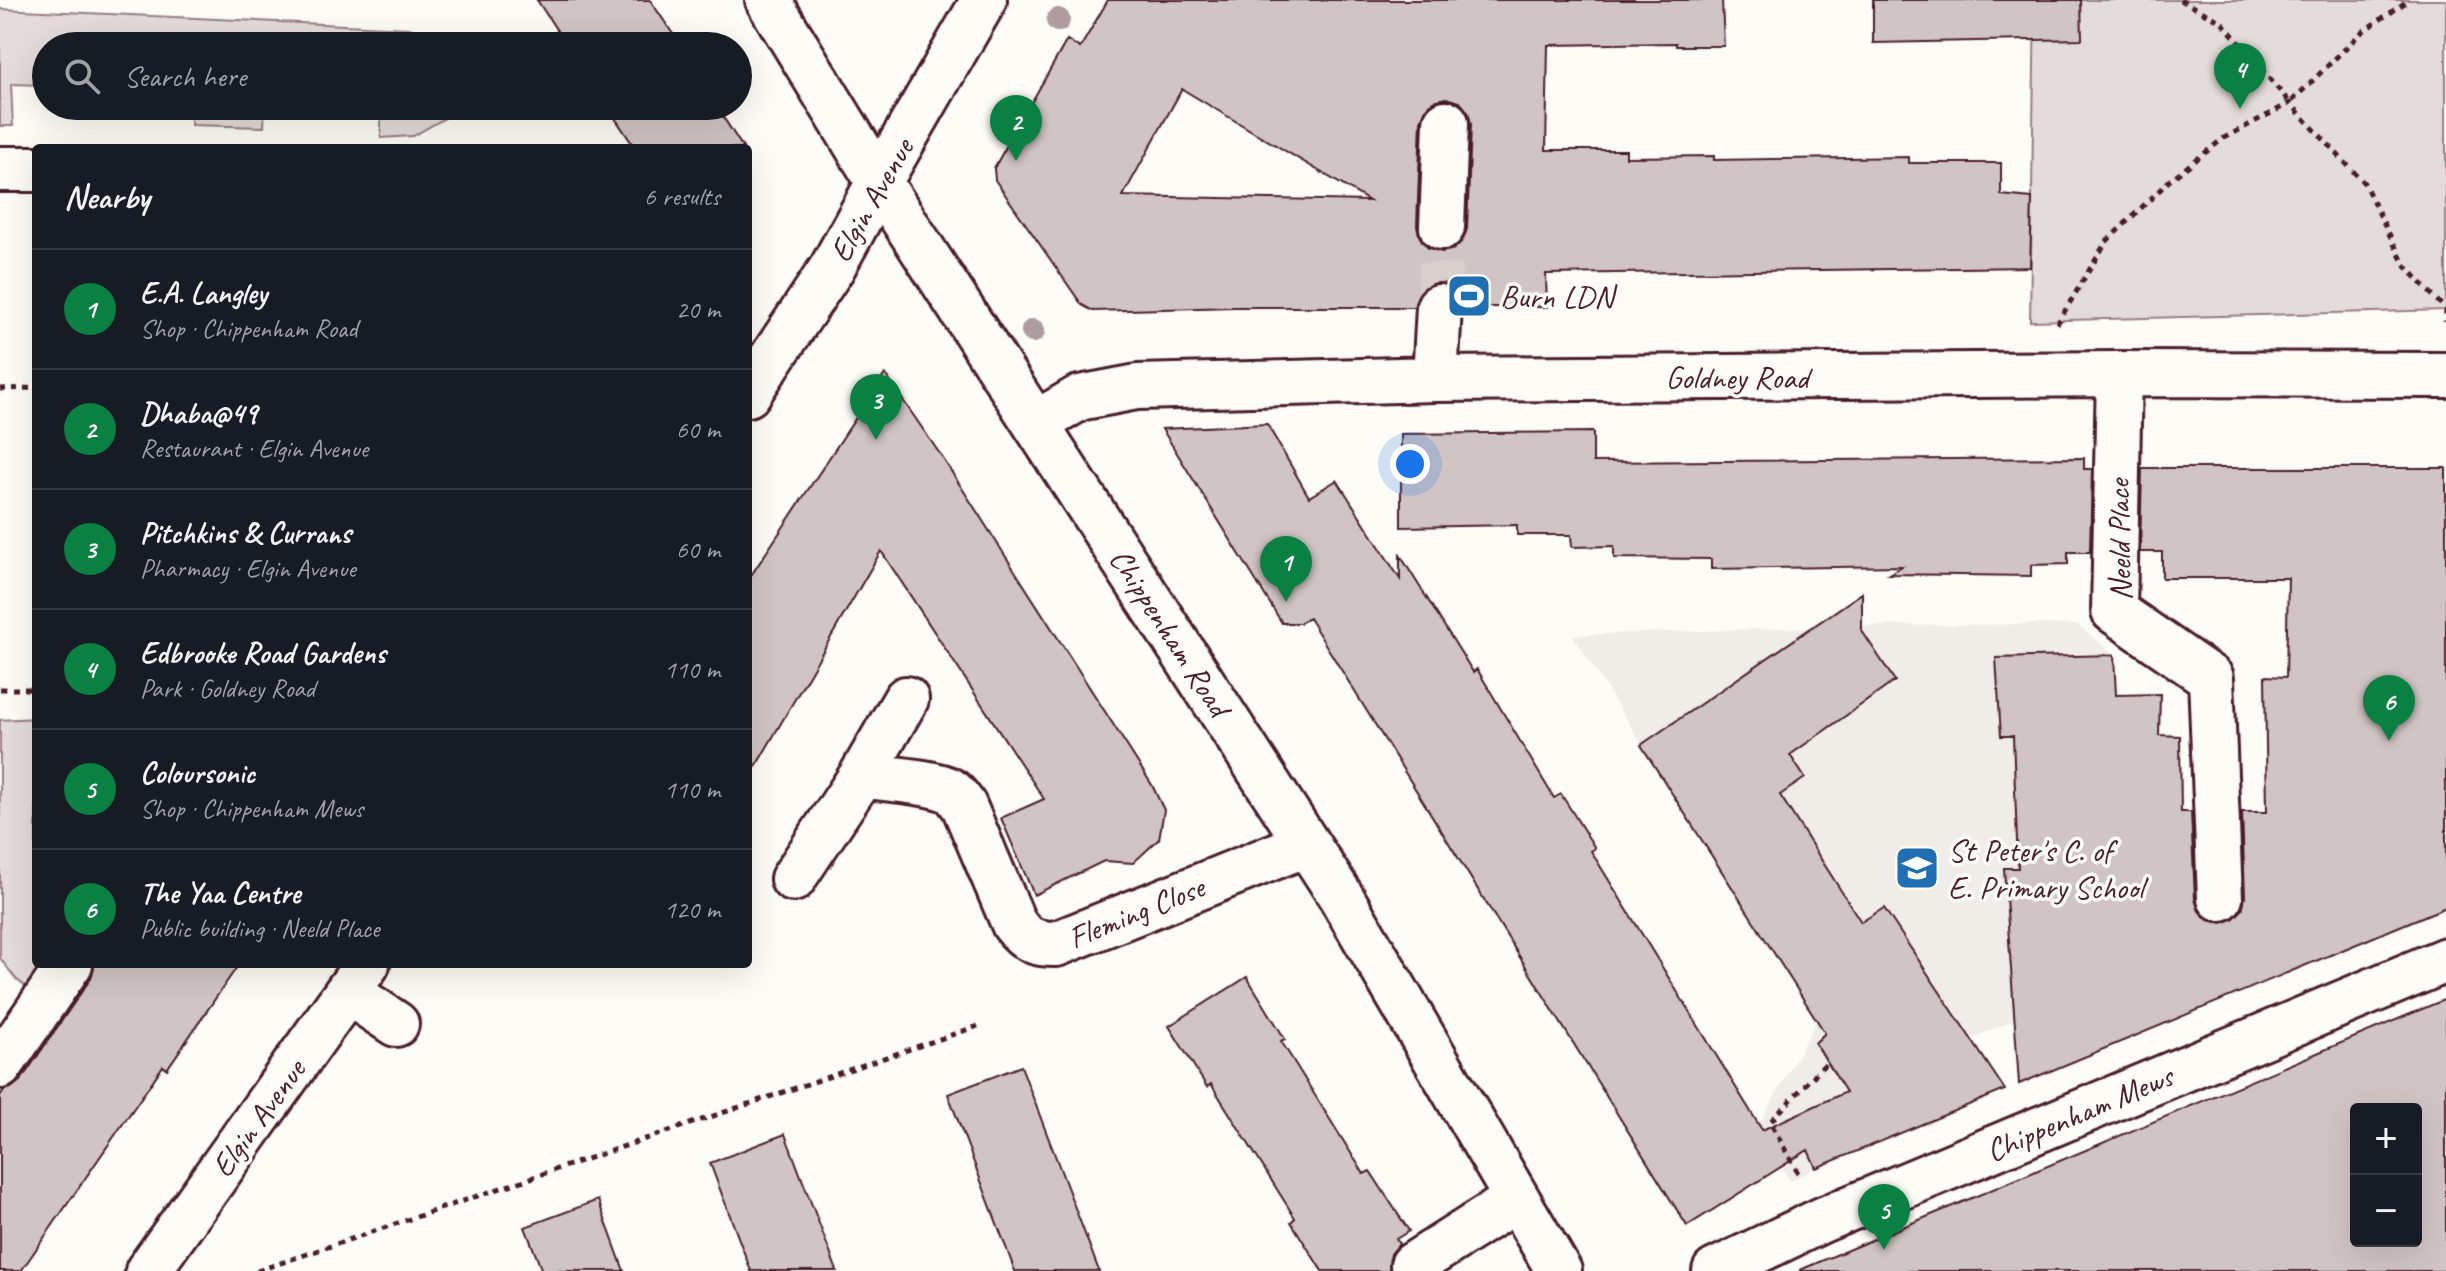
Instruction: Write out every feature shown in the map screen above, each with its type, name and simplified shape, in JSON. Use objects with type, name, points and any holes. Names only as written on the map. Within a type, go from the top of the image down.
[{"type":"street","name":"Chippenham Road","points":[[768,0],[879,182],[1340,895],[1559,1271]]},
{"type":"street","name":"Elgin Avenue","points":[[752,388],[832,268],[984,0]]},
{"type":"street","points":[[1442,227],[1446,123]]},
{"type":"street","points":[[0,169],[32,169]]},
{"type":"street","points":[[1435,379],[1439,307]]},
{"type":"street","name":"Neeld Place","points":[[2119,374],[2114,611],[2211,678],[2220,898]]},
{"type":"street","name":"Goldney Road","points":[[1037,423],[1079,398],[1137,387],[1435,379],[2444,375]]},
{"type":"street","points":[[793,879],[862,775],[906,699]]},
{"type":"street","name":"Fleming Close","points":[[862,775],[922,784],[951,791],[958,797],[1014,924],[1025,939],[1038,944],[1056,944],[1306,844]]},
{"type":"street","name":"Chippenham Mews","points":[[1715,1271],[1822,1220],[2446,960]]},
{"type":"street","points":[[0,1066],[67,968]]},
{"type":"street","name":"Elgin Avenue","points":[[148,1271],[357,978]]},
{"type":"street","points":[[357,978],[396,1024]]},
{"type":"street","points":[[1413,1265],[1515,1200]]},
{"type":"path","points":[[2180,0],[2222,22],[2290,103],[2364,183],[2404,264],[2446,310],[2444,375]]},
{"type":"path","points":[[2056,375],[2057,321],[2106,242],[2170,180],[2213,146],[2290,103],[2362,32],[2409,0]]},
{"type":"path","points":[[0,389],[32,388]]},
{"type":"path","points":[[0,689],[32,689]]},
{"type":"path","points":[[257,1271],[978,1026]]},
{"type":"path","points":[[1822,1220],[1770,1122],[1827,1062]]},
{"type":"shaded area","points":[[2035,0],[2446,0],[2446,310],[2030,321]]},
{"type":"shaded area","points":[[0,9],[409,28],[421,32],[32,32],[32,85],[11,84],[13,126],[0,126]]},
{"type":"shaded area","points":[[191,120],[264,120],[264,127],[191,125]]},
{"type":"shaded area","points":[[381,120],[441,120],[413,136],[381,138]]},
{"type":"shaded area","name":"St Peter's C. of E. Primary School","points":[[2078,625],[2114,655],[2116,695],[2049,1005],[1794,1115],[1816,1168],[1790,1181],[1758,1127],[1817,1020],[1573,635]]},
{"type":"shaded area","points":[[32,718],[32,968],[54,968],[36,994],[16,979],[0,958],[0,720]]},
{"type":"building","points":[[537,0],[650,0],[672,32],[558,32]]},
{"type":"building","points":[[1108,0],[1722,0],[1724,46],[1676,46],[1676,43],[1548,45],[1546,150],[1626,150],[1626,157],[1714,156],[1714,160],[1909,157],[1909,163],[2001,163],[2001,195],[2032,198],[2030,267],[1546,274],[1547,307],[1464,307],[1461,295],[1453,287],[1440,282],[1428,284],[1419,293],[1414,307],[1093,311],[1082,305],[995,180],[994,168],[1067,40],[1080,48]],"holes":[[[1182,89],[1369,201],[1123,196]],[[1446,98],[1460,102],[1468,112],[1471,124],[1467,229],[1463,240],[1454,249],[1442,252],[1428,248],[1420,238],[1417,226],[1421,121],[1425,110],[1434,101]]]},
{"type":"building","points":[[1873,0],[2081,0],[2082,39],[1873,43]]},
{"type":"building","points":[[616,120],[725,120],[740,144],[632,144]]},
{"type":"building","points":[[885,374],[942,457],[1152,785],[1164,810],[1159,839],[1133,863],[1104,861],[1034,895],[1001,818],[1044,799],[881,551],[752,773],[752,574]]},
{"type":"building","points":[[1267,424],[1309,497],[1337,480],[1400,579],[1400,555],[1473,672],[1477,669],[1554,798],[1561,794],[1595,848],[1591,851],[1762,1130],[1846,1092],[1815,1043],[1825,1033],[1641,745],[1862,593],[1862,631],[1895,681],[1790,755],[1805,778],[1780,795],[1861,922],[1884,908],[2005,1090],[1816,1168],[1808,1150],[1687,1226],[1309,618],[1300,623],[1282,623],[1162,429]]},
{"type":"building","points":[[1593,432],[1593,462],[2084,458],[2084,469],[2092,469],[2090,552],[2068,552],[2068,564],[2031,565],[2031,576],[1889,574],[1902,566],[1711,569],[1711,559],[1614,558],[1614,546],[1572,547],[1571,535],[1517,535],[1517,525],[1401,527],[1401,434]]},
{"type":"building","points":[[2142,468],[2446,468],[2446,907],[2019,1084],[2004,868],[2018,868],[2013,736],[2001,736],[1996,658],[2114,655],[2116,695],[2160,694],[2159,735],[2180,736],[2181,812],[2191,812],[2195,899],[2199,911],[2208,920],[2222,923],[2233,919],[2242,910],[2245,897],[2242,812],[2267,812],[2265,676],[2286,677],[2288,578],[2162,578],[2162,552],[2140,552]]},
{"type":"building","points":[[94,968],[236,968],[167,1069],[163,1066],[21,1271],[0,1271],[0,1096],[21,1080],[91,978]]},
{"type":"building","points":[[1247,977],[1285,1039],[1281,1041],[1364,1174],[1370,1171],[1409,1231],[1396,1239],[1399,1244],[1391,1254],[1389,1271],[1322,1271],[1291,1222],[1295,1218],[1211,1084],[1207,1087],[1169,1026]]},
{"type":"building","points":[[2446,999],[2446,1271],[1800,1270]]},
{"type":"building","points":[[1021,1066],[1099,1271],[1015,1271],[948,1094]]},
{"type":"building","points":[[785,1134],[837,1271],[751,1271],[710,1163]]},
{"type":"building","points":[[598,1200],[624,1271],[542,1271],[525,1227]]},
{"type":"tunnel","points":[[1439,307],[1442,227]]},
{"type":"place","name":"Edbrooke Road Gardens","points":[[2240,109]]},
{"type":"place","name":"Dhaba@49","points":[[1016,161]]},
{"type":"place","name":"Burn LDN","points":[[1469,296]]},
{"type":"place","name":"Pitchkins & Currans","points":[[876,440]]},
{"type":"place","name":"E.A. Langley","points":[[1286,602]]},
{"type":"place","name":"The Yaa Centre","points":[[2389,741]]},
{"type":"place","name":"St Peter's C. of E. Primary School","points":[[1917,868]]},
{"type":"place","name":"Coloursonic","points":[[1884,1250]]}]
